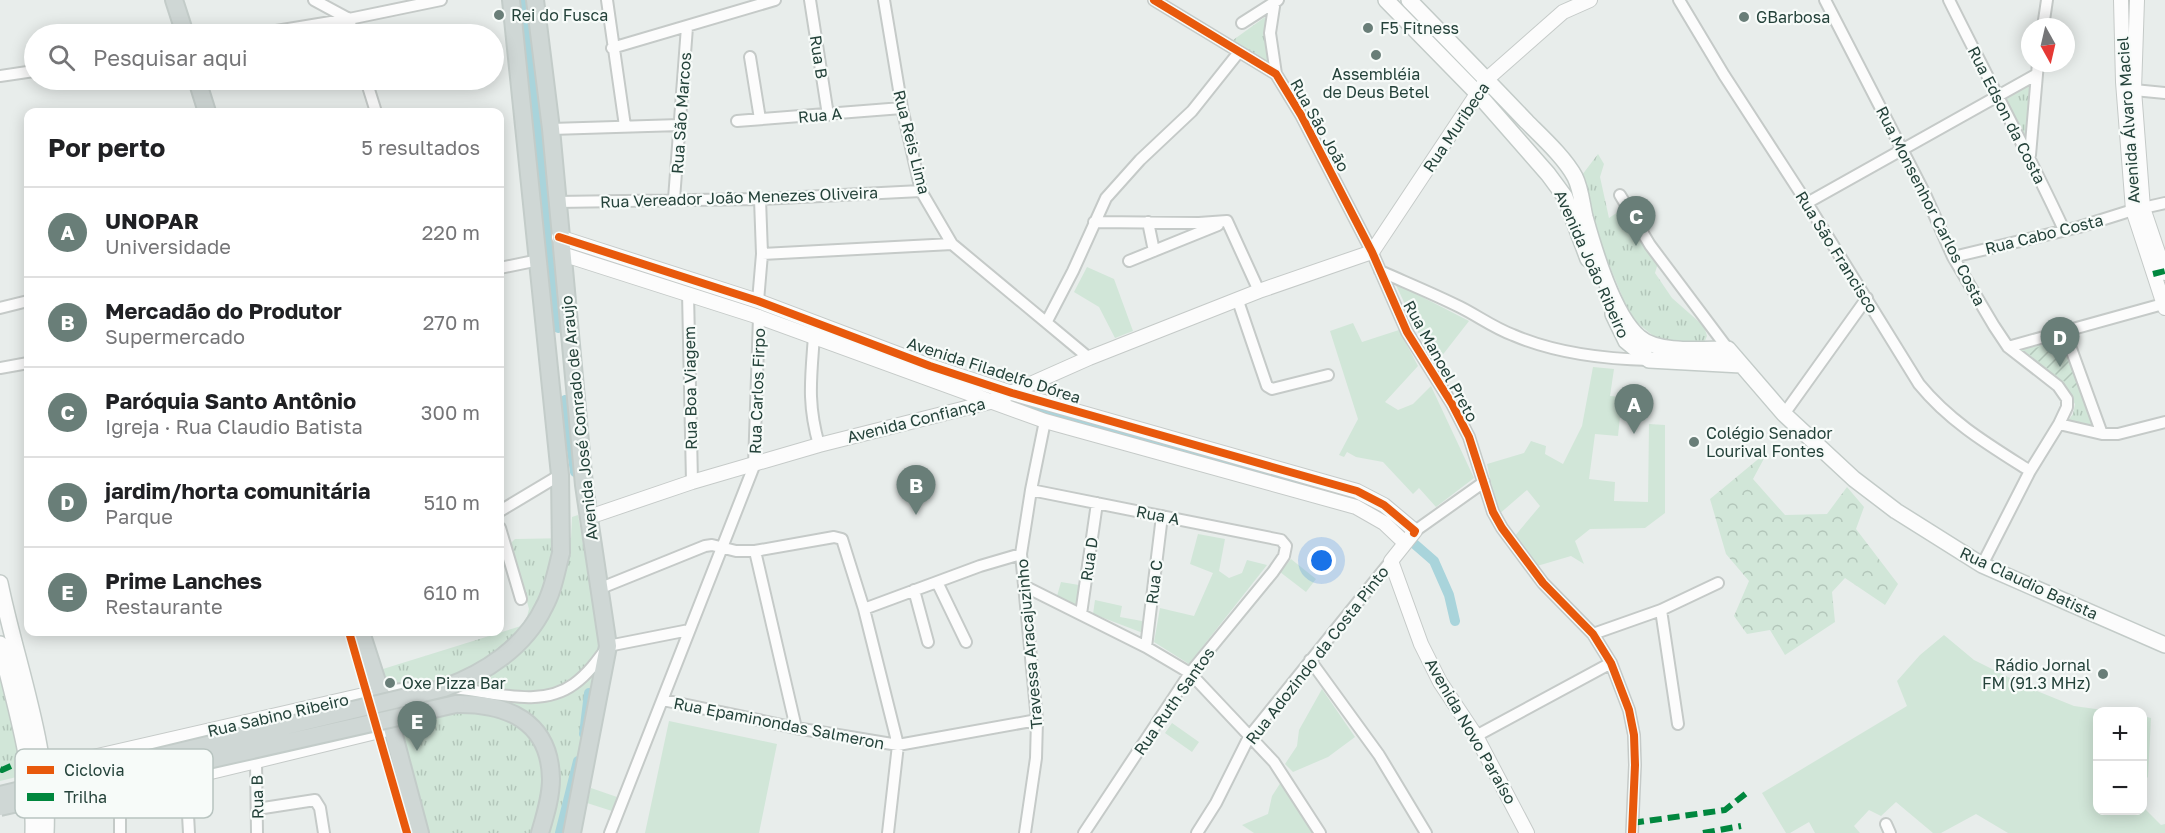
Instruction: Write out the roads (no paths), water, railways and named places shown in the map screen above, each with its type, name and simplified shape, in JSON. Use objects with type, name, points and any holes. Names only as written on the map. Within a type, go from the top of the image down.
[{"type":"main road","points":[[174,0],[182,24]]},
{"type":"main road","name":"Avenida José Conrado de Araujo","points":[[191,749],[462,682],[516,646],[545,606],[561,554],[560,475],[522,85],[511,0]]},
{"type":"main road","name":"Avenida José Conrado de Araujo","points":[[535,0],[541,67],[551,129],[574,393],[608,646],[572,833]]},
{"type":"main road","name":"Avenida João Ribeiro","points":[[1386,0],[1478,94],[1557,186],[1569,206],[1588,260],[1621,332],[1629,345],[1649,360]]},
{"type":"main road","name":"Avenida João Ribeiro","points":[[1409,0],[1487,79],[1575,177],[1592,244],[1611,292],[1623,316],[1636,334],[1649,343],[1673,348],[1728,349]]},
{"type":"main road","points":[[522,85],[541,67]]},
{"type":"main road","points":[[200,90],[206,108]]},
{"type":"main road","points":[[547,341],[574,393]]},
{"type":"main road","points":[[1728,349],[1741,365]]},
{"type":"main road","points":[[1649,360],[1741,365]]},
{"type":"main road","name":"Rua Claudio Batista","points":[[1741,365],[1784,414],[1874,496],[1982,565],[2165,645]]},
{"type":"main road","points":[[0,583],[32,749]]},
{"type":"main road","points":[[362,636],[392,728],[420,833]]},
{"type":"main road","points":[[0,644],[24,749]]},
{"type":"main road","points":[[213,759],[456,704],[485,704],[512,712],[523,719],[537,733],[545,747],[549,761],[550,789],[540,833]]},
{"type":"main road","name":"Avenida José Conrado de Araujo","points":[[0,795],[15,791]]},
{"type":"main road","points":[[0,807],[15,804]]},
{"type":"main road","points":[[33,833],[38,818]]},
{"type":"main road","points":[[43,818],[46,833]]},
{"type":"street","points":[[314,0],[349,19],[350,24]]},
{"type":"street","points":[[319,24],[441,0]]},
{"type":"street","points":[[607,0],[612,48],[625,126]]},
{"type":"street","points":[[612,48],[775,0]]},
{"type":"street","name":"Rua B","points":[[810,0],[828,115]]},
{"type":"street","name":"Rua Reis Lima","points":[[884,0],[902,108],[921,191],[952,243],[1089,358]]},
{"type":"street","name":"Rua São João","points":[[1156,0],[1276,74],[1301,115],[1371,252]]},
{"type":"street","points":[[1242,23],[1276,0]]},
{"type":"street","points":[[1276,0],[1270,33],[1276,74]]},
{"type":"street","name":"Rua Muribeca","points":[[1371,252],[1487,79],[1563,6],[1590,0]]},
{"type":"street","name":"Rua São Francisco","points":[[1679,0],[1724,75],[1867,298],[1909,369],[1936,405],[1973,435],[2030,471]]},
{"type":"street","name":"Rua Monsenhor Carlos Costa","points":[[1825,0],[1925,194],[1953,257],[2008,347],[2063,391],[2067,403],[2059,424]]},
{"type":"street","name":"Rua Edson da Costa","points":[[1949,0],[2030,156],[2064,230]]},
{"type":"street","points":[[2044,18],[2047,0]]},
{"type":"street","name":"Avenida Álvaro Maciel","points":[[2121,0],[2122,82],[2138,209],[2161,273],[2164,306]]},
{"type":"street","name":"Avenida Álvaro Maciel","points":[[2137,0],[2134,90],[2138,209]]},
{"type":"street","name":"Rua São Marcos","points":[[674,200],[687,27]]},
{"type":"street","points":[[1047,321],[1106,198],[1119,181],[1182,123],[1239,52]]},
{"type":"street","points":[[750,57],[760,119]]},
{"type":"street","points":[[0,76],[24,72]]},
{"type":"street","points":[[1807,203],[1997,96],[2033,72]]},
{"type":"street","points":[[2030,156],[2038,72]]},
{"type":"street","points":[[369,90],[375,108]]},
{"type":"street","points":[[2134,90],[2165,93]]},
{"type":"street","name":"Rua A","points":[[737,121],[902,108]]},
{"type":"street","points":[[551,129],[680,125]]},
{"type":"street","name":"Rua Vereador João Menezes Oliveira","points":[[556,202],[760,199],[921,191]]},
{"type":"street","points":[[1620,195],[1650,245],[1728,349]]},
{"type":"street","points":[[758,301],[762,254],[760,199]]},
{"type":"street","name":"Rua Cabo Costa","points":[[1953,257],[2165,203]]},
{"type":"street","points":[[1094,222],[1227,221]]},
{"type":"street","points":[[1129,261],[1227,221]]},
{"type":"street","points":[[1227,221],[1259,291]]},
{"type":"street","points":[[1148,222],[1154,251]]},
{"type":"street","points":[[762,254],[952,243]]},
{"type":"street","name":"Avenida Filadelfo Dórea","points":[[561,246],[1046,421],[1356,507],[1410,537]]},
{"type":"street","name":"Avenida Filadelfo Dórea","points":[[561,246],[758,301],[930,366],[1011,393],[1357,491],[1384,505],[1410,537]]},
{"type":"street","name":"Rua Manoel Preto","points":[[1371,252],[1407,332],[1452,404],[1469,437],[1493,512],[1543,583],[1593,634],[1611,663],[1629,710],[1634,735],[1632,833]]},
{"type":"street","name":"Avenida Confiança","points":[[589,517],[692,482],[754,466],[819,445],[991,401],[1089,358],[1259,291],[1371,252]]},
{"type":"street","points":[[504,267],[539,260]]},
{"type":"street","points":[[1380,272],[1432,293],[1511,335],[1529,341],[1575,352],[1613,358],[1649,360]]},
{"type":"street","name":"Rua Boa Viagem","points":[[688,293],[692,482]]},
{"type":"street","points":[[1784,414],[1867,298]]},
{"type":"street","points":[[1238,301],[1267,386],[1272,389],[1328,375]]},
{"type":"street","points":[[0,308],[24,302]]},
{"type":"street","points":[[2008,347],[2164,306]]},
{"type":"street","name":"Rua Carlos Firpo","points":[[610,833],[754,466],[759,317]]},
{"type":"street","points":[[2065,332],[2102,434]]},
{"type":"street","points":[[814,336],[810,394],[812,420],[819,445]]},
{"type":"street","points":[[0,368],[24,364]]},
{"type":"street","name":"Travessa Aracajuzinho","points":[[1025,833],[1036,758],[1037,720],[1023,586],[1022,554],[1031,489],[1046,421]]},
{"type":"street","points":[[1982,565],[2030,471],[2059,424],[2102,434],[2131,432],[2165,423]]},
{"type":"street","points":[[504,509],[560,475]]},
{"type":"street","points":[[1410,537],[1484,482]]},
{"type":"street","name":"Rua A","points":[[1031,489],[1285,542]]},
{"type":"street","name":"Rua D","points":[[1081,614],[1097,503]]},
{"type":"street","name":"Rua C","points":[[1146,647],[1162,516]]},
{"type":"street","points":[[601,588],[705,546],[712,545],[736,551],[755,551],[837,537],[842,539],[864,609],[898,745],[888,833]]},
{"type":"street","name":"Rua Adozindo da Costa Pinto","points":[[1197,833],[1216,802],[1249,736],[1410,537]]},
{"type":"street","name":"Rua Ruth Santos","points":[[1084,833],[1190,673],[1273,572],[1286,552],[1285,542]]},
{"type":"street","points":[[504,545],[521,599]]},
{"type":"street","points":[[755,551],[796,728]]},
{"type":"street","points":[[864,609],[980,566],[1022,554]]},
{"type":"street","name":"Avenida Novo Paraíso","points":[[1391,561],[1421,644],[1440,682],[1476,736],[1527,833]]},
{"type":"street","points":[[937,582],[966,642]]},
{"type":"street","points":[[1593,634],[1661,610],[1718,583]]},
{"type":"street","points":[[1023,586],[1146,647],[1190,673],[1282,773],[1320,833]]},
{"type":"street","points":[[914,590],[928,642]]},
{"type":"street","points":[[1661,610],[1678,724]]},
{"type":"street","points":[[608,646],[689,630]]},
{"type":"street","name":"Rua Sabino Ribeiro","points":[[128,749],[381,691],[419,686],[520,696],[548,696],[575,684],[589,671],[608,646]]},
{"type":"street","points":[[1310,660],[1379,755],[1426,833]]},
{"type":"street","points":[[1476,736],[1611,663]]},
{"type":"street","name":"Rua Epaminondas Salmeron","points":[[663,700],[796,728],[898,745],[1037,720]]},
{"type":"street","points":[[213,771],[392,728]]},
{"type":"street","name":"Rua B","points":[[256,761],[257,833]]},
{"type":"street","points":[[257,809],[315,800],[320,808],[324,833]]},
{"type":"street","points":[[188,818],[189,833]]},
{"type":"waterway","points":[[525,0],[558,328]]},
{"type":"waterway","points":[[565,400],[575,472]]},
{"type":"waterway","points":[[1020,406],[1364,500],[1392,522]]},
{"type":"waterway","points":[[1403,534],[1434,561],[1449,595],[1455,621]]},
{"type":"waterway","points":[[584,734],[589,693]]},
{"type":"waterway","points":[[560,833],[578,761]]},
{"type":"place","name":"Rei do Fusca","points":[[499,15]]},
{"type":"place","name":"GBarbosa","points":[[1744,17]]},
{"type":"place","name":"F5 Fitness","points":[[1368,28]]},
{"type":"place","name":"Assembléia de Deus Betel","points":[[1376,55]]},
{"type":"place","name":"Paróquia Santo Antônio","points":[[1636,246]]},
{"type":"place","name":"jardim/horta comunitária","points":[[2060,367]]},
{"type":"place","name":"UNOPAR","points":[[1634,434]]},
{"type":"place","name":"Colégio Senador Lourival Fontes","points":[[1694,442]]},
{"type":"place","name":"Mercadão do Produtor","points":[[916,515]]},
{"type":"place","name":"Rádio Jornal FM (91.3 MHz)","points":[[2103,674]]},
{"type":"place","name":"Oxe Pizza Bar","points":[[390,683]]},
{"type":"place","name":"Prime Lanches","points":[[417,751]]}]
